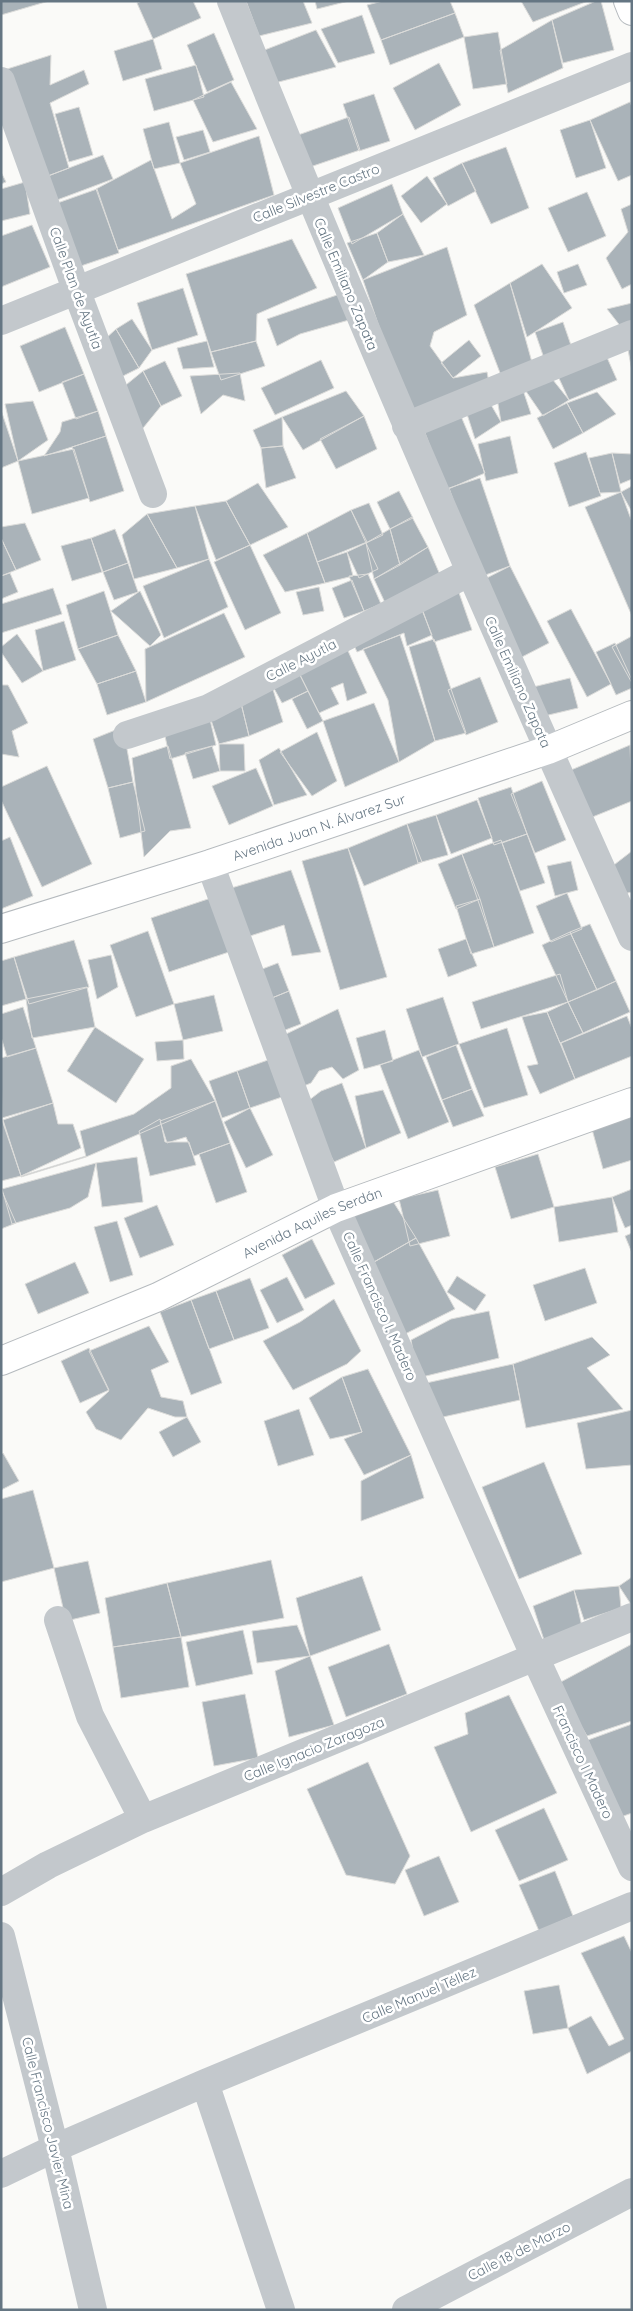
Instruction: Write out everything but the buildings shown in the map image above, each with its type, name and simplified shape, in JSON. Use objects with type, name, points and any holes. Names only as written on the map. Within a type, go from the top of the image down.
[{"type":"main road","points":[[628,1],[632,11]]},
{"type":"main road","name":"Avenida Juan N. Álvarez Sur","points":[[1,929],[210,864],[548,750],[632,715]]},
{"type":"main road","name":"Avenida Aquiles Serdán","points":[[1,1361],[158,1297],[336,1208],[632,1102]]},
{"type":"street","name":"Calle Emiliano Zapata","points":[[231,1],[308,195],[406,426],[632,937]]},
{"type":"street","name":"Calle Silvestre Castro","points":[[1,321],[77,292],[308,195],[632,66]]},
{"type":"street","name":"Calle Plan de Ayutla","points":[[1,81],[77,292],[153,494]]},
{"type":"street","points":[[406,426],[632,334]]},
{"type":"street","name":"Calle Ayutla","points":[[127,735],[209,708],[470,572]]},
{"type":"street","name":"Calle Francisco I. Madero","points":[[210,864],[336,1208],[535,1657]]},
{"type":"street","name":"Calle Ignacio Zaragoza","points":[[1,1892],[48,1865],[143,1819],[632,1617]]},
{"type":"street","points":[[58,1620],[90,1716],[143,1819]]},
{"type":"street","name":"Francisco I Madero","points":[[535,1657],[632,1867]]},
{"type":"street","name":"Calle Manuel Téllez","points":[[1,2174],[55,2148],[205,2083],[632,1906]]},
{"type":"street","name":"Calle Francisco Javier Mina","points":[[1,1936],[55,2148],[93,2310]]},
{"type":"street","points":[[205,2083],[281,2310]]},
{"type":"street","name":"Calle 18 de Marzo","points":[[406,2310],[632,2192]]}]
